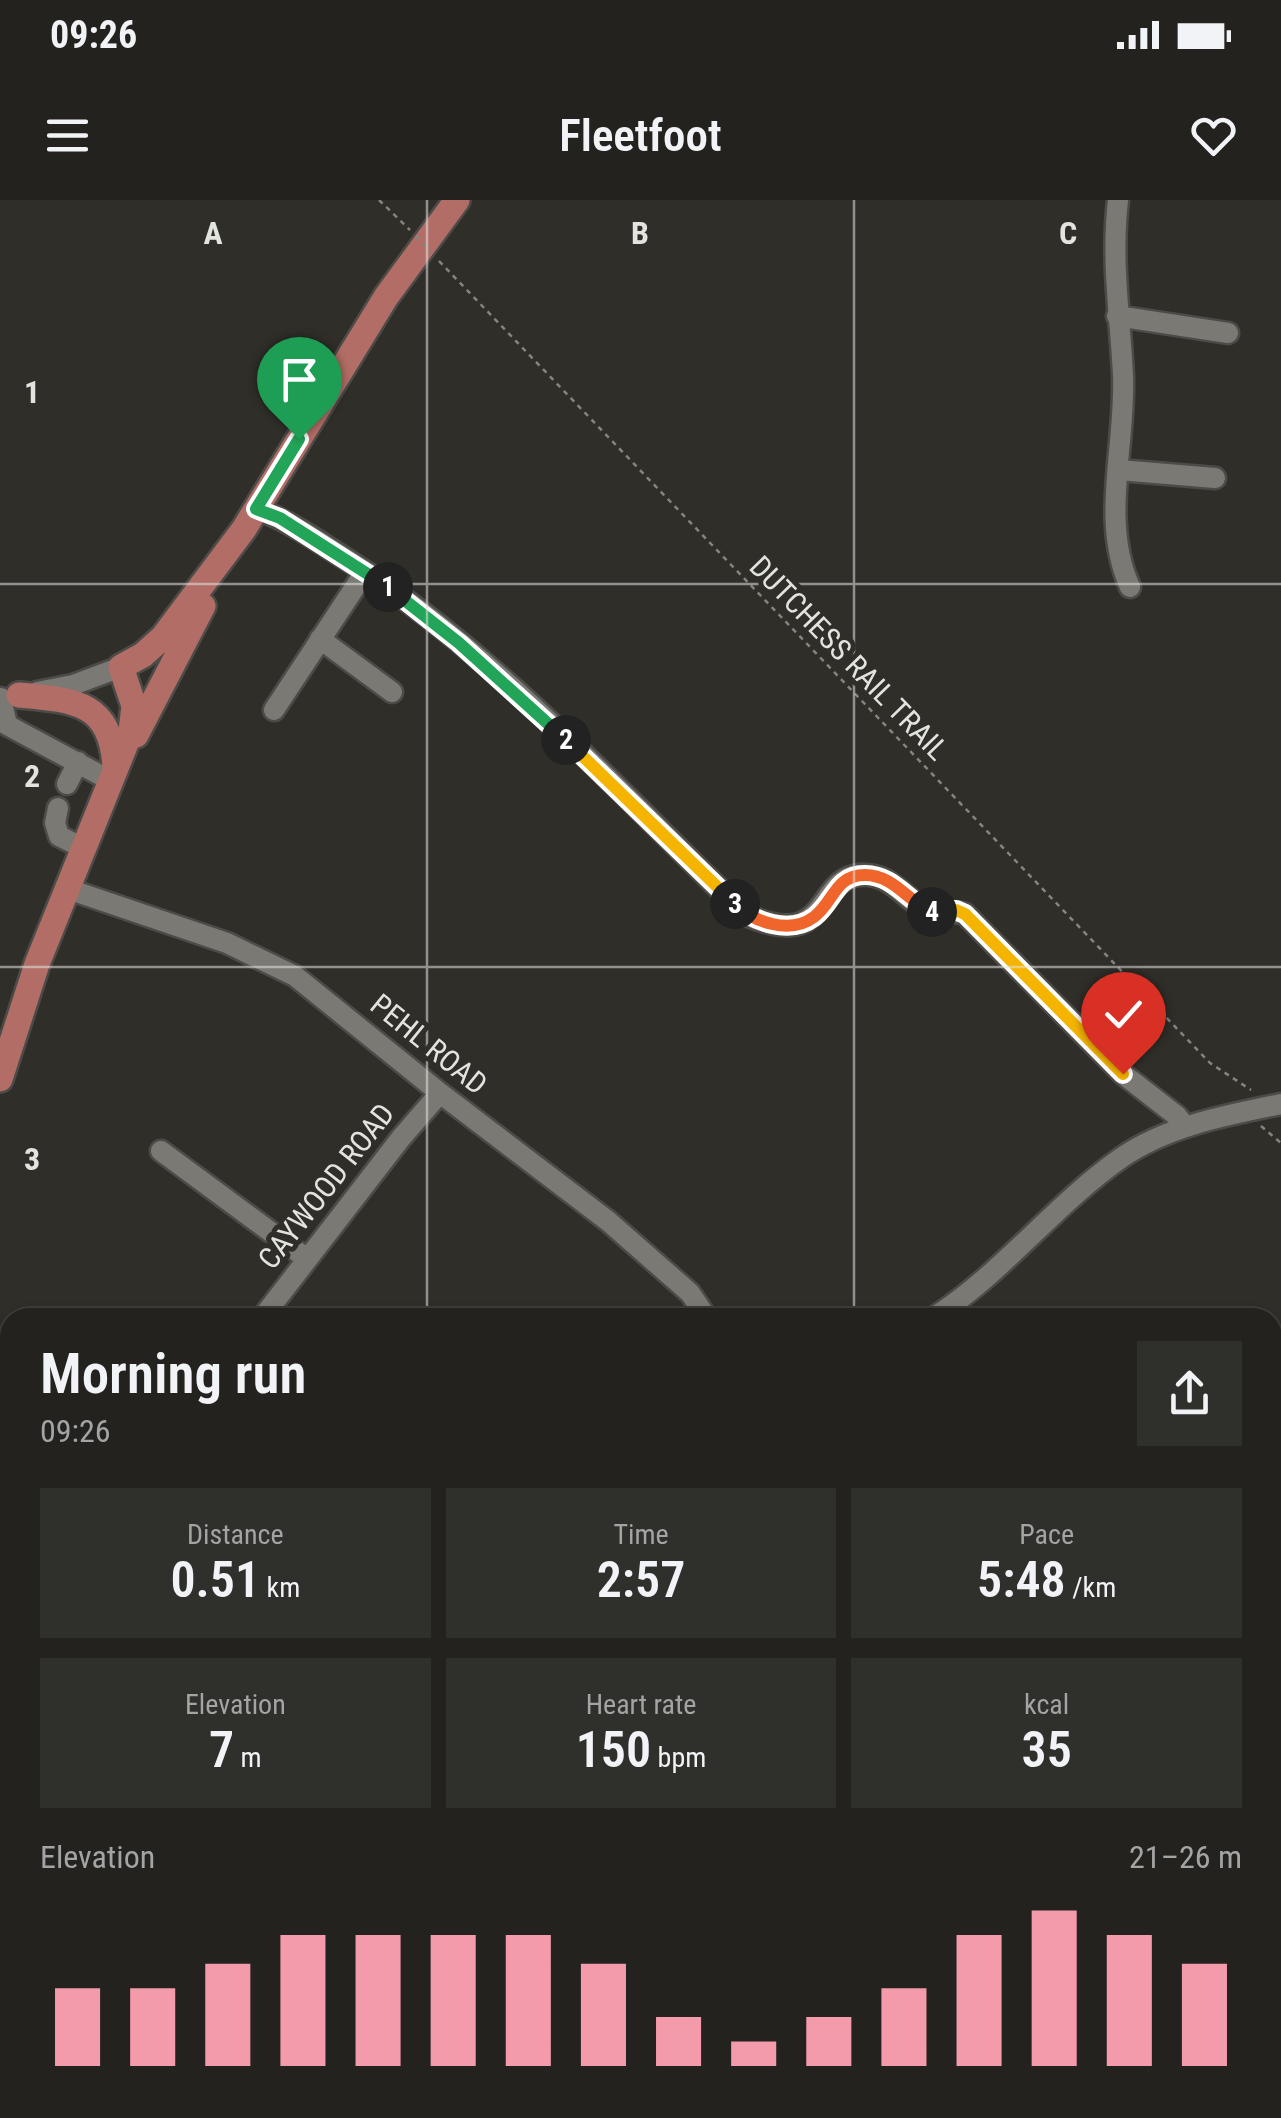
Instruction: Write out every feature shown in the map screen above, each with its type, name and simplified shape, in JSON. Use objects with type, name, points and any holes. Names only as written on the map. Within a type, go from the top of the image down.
[{"type":"main road","points":[[114,778],[250,519],[446,204]]},
{"type":"main road","points":[[0,1079],[37,964],[132,731],[134,706],[121,667],[163,637],[250,519]]},
{"type":"main road","points":[[7,697],[64,699],[92,710],[107,725],[114,748],[114,778]]},
{"type":"street","points":[[1118,200],[1114,276],[1123,376],[1114,534],[1118,562],[1130,586]]},
{"type":"street","points":[[1117,316],[1228,333]]},
{"type":"street","points":[[1118,470],[1215,478]]},
{"type":"street","points":[[250,519],[280,518],[398,593],[516,692],[746,915],[762,922],[800,924],[813,918],[838,884],[862,875],[889,880],[936,914],[956,910],[965,914],[1123,1074],[1186,1127]]},
{"type":"street","points":[[274,710],[365,572]]},
{"type":"street","points":[[320,639],[392,692]]},
{"type":"street","points":[[114,778],[7,724],[7,697],[73,685],[121,667]]},
{"type":"street","points":[[67,784],[78,762]]},
{"type":"street","points":[[58,808],[55,823],[59,836],[85,849]]},
{"type":"street","name":"PEHL ROAD","points":[[68,889],[226,943],[295,976],[440,1094],[608,1221],[690,1293],[700,1308]]},
{"type":"street","name":"CAYWOOD ROAD","points":[[269,1308],[400,1138],[440,1094]]},
{"type":"street","points":[[946,1308],[1006,1262],[1123,1156],[1186,1127],[1281,1104]]},
{"type":"street","points":[[161,1150],[306,1258]]},
{"type":"path","name":"DUTCHESS RAIL TRAIL","points":[[379,200],[1210,1063],[1250,1088],[1262,1128],[1281,1143]]},
{"type":"route","points":[[299,439],[256,509],[280,518],[398,593],[459,643],[516,692],[746,915],[762,922],[800,924],[813,918],[838,884],[849,877],[876,876],[889,880],[926,910],[936,914],[956,910],[965,914],[1123,1074]]}]
